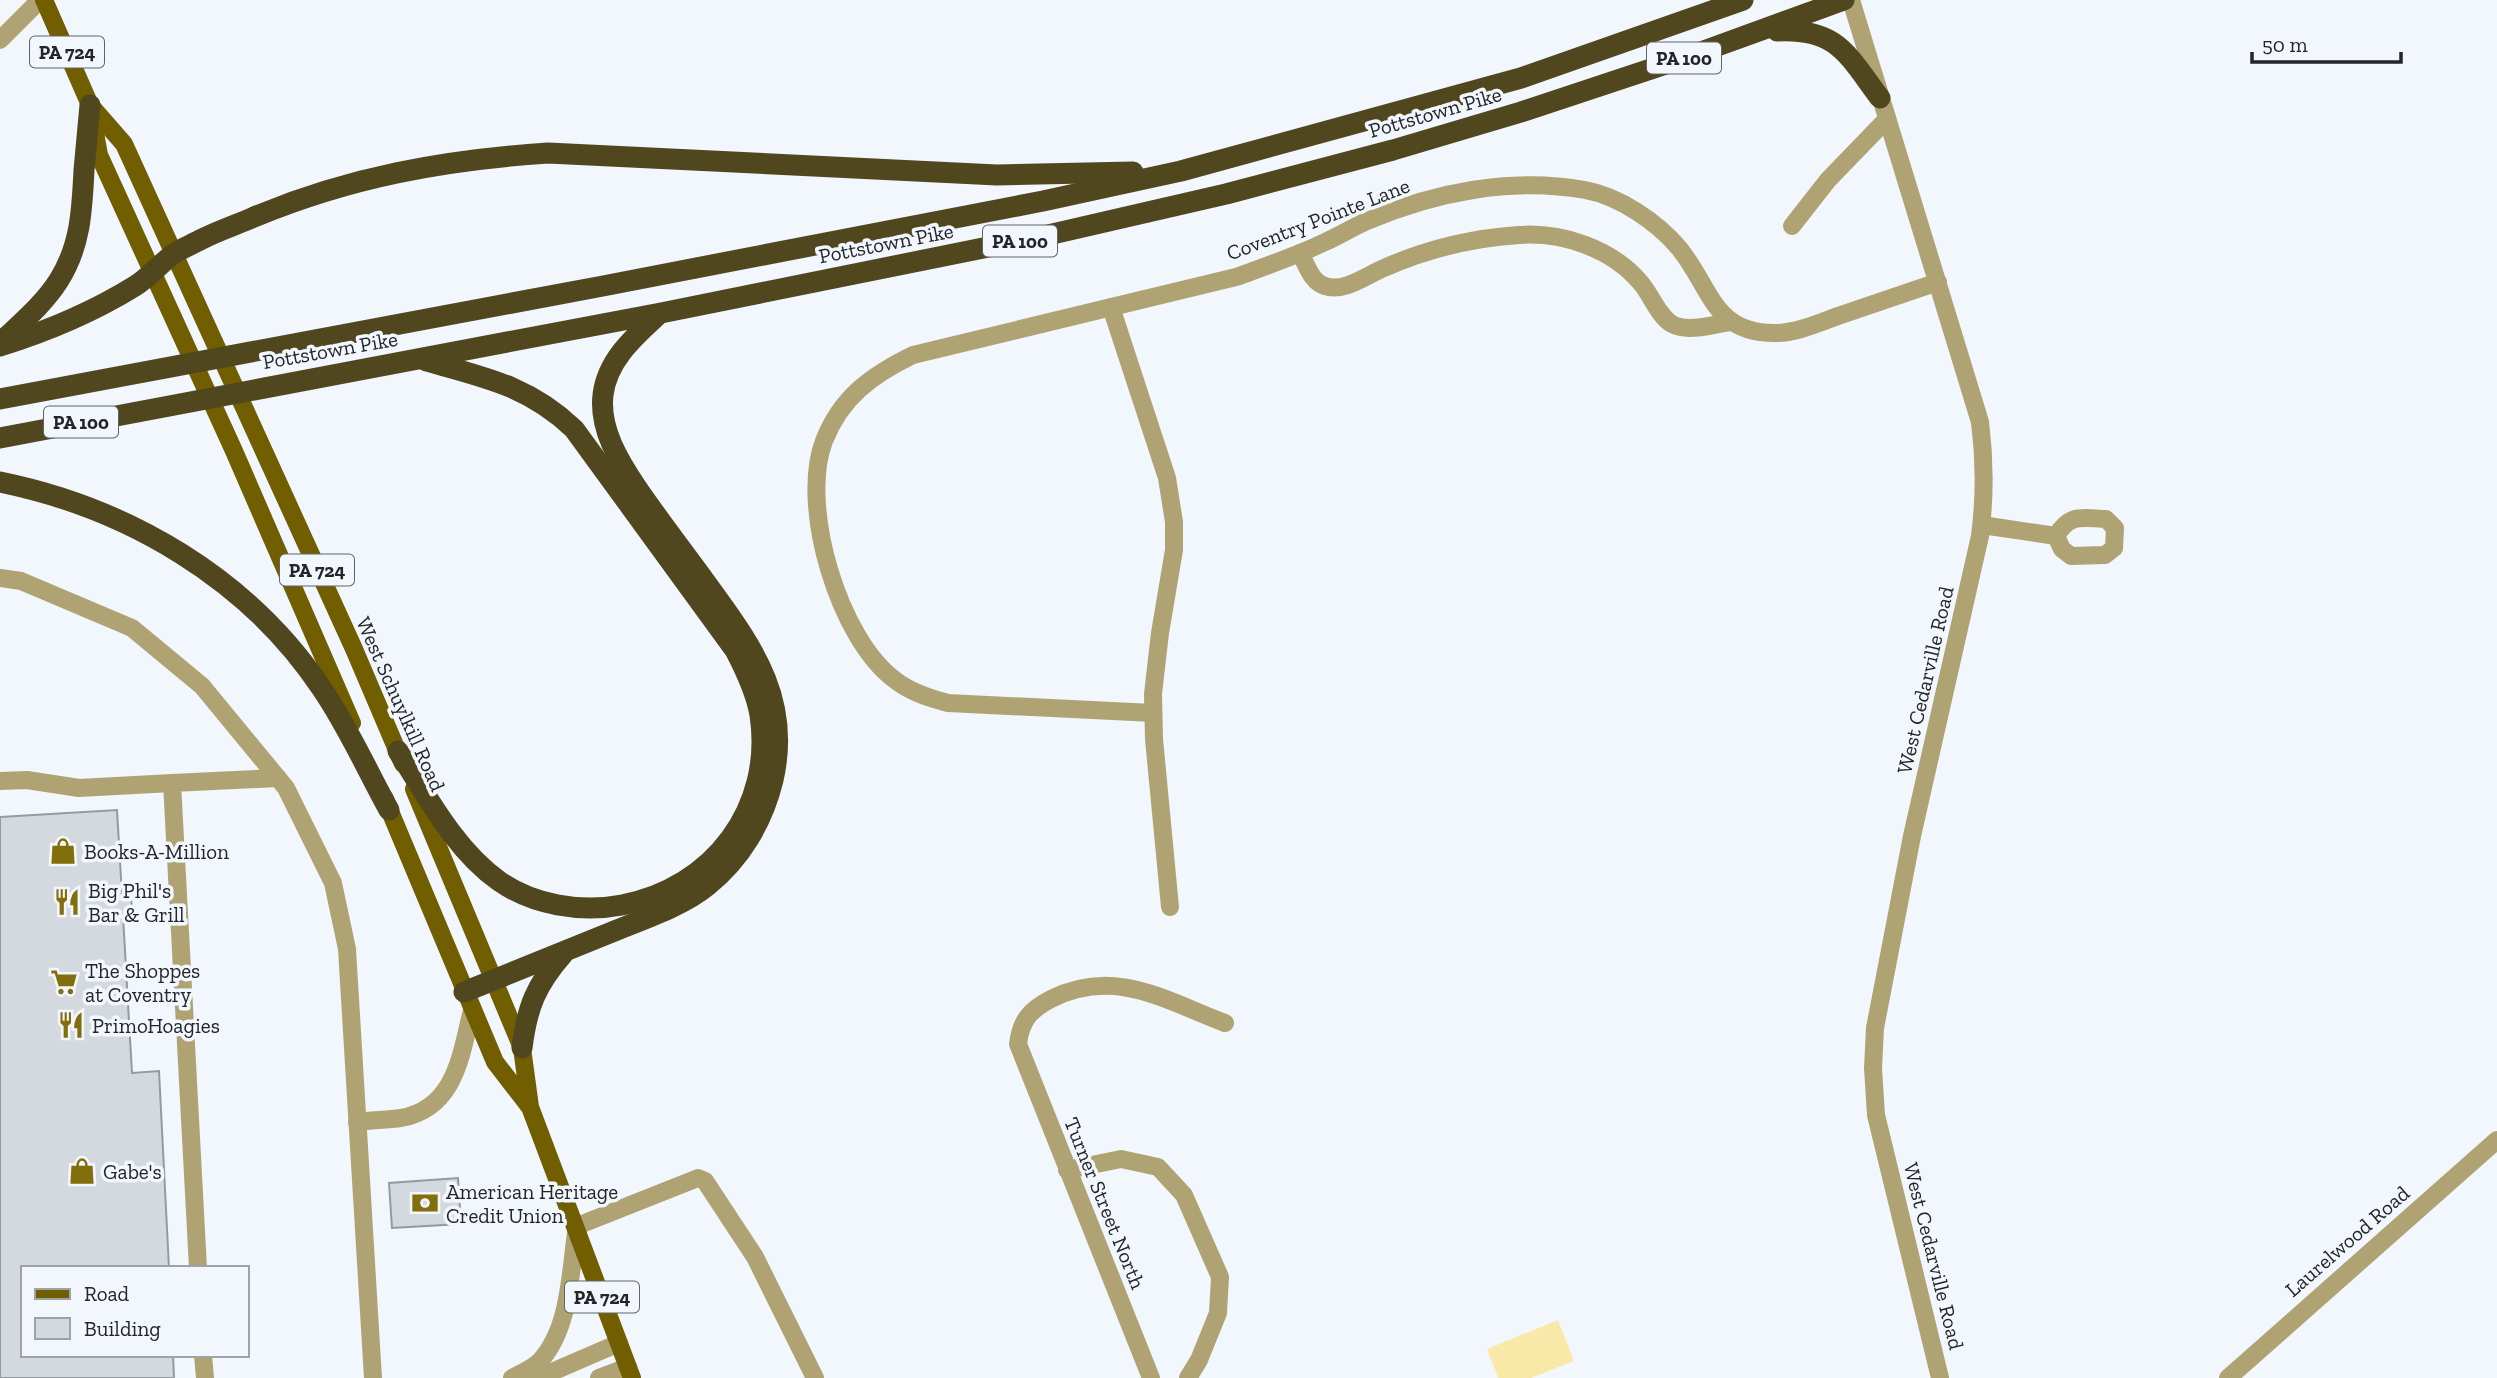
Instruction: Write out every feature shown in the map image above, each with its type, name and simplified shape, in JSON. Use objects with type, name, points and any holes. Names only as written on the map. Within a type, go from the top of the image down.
[{"type":"highway","name":"Pottstown Pike","points":[[0,399],[1043,201],[1181,171],[1521,78],[1743,0]]},
{"type":"highway","name":"Pottstown Pike","points":[[0,438],[661,313],[1048,235],[1226,194],[1393,150],[1521,112],[1844,0]]},
{"type":"highway","points":[[1757,32],[1801,30],[1824,36],[1844,50],[1880,98]]},
{"type":"highway","points":[[0,345],[42,303],[59,280],[78,236],[83,205],[90,105]]},
{"type":"highway","points":[[0,345],[58,326],[92,311],[138,284],[174,254],[204,238],[285,204],[395,172],[491,157],[548,153],[998,175],[1181,171]]},
{"type":"highway","points":[[468,1001],[494,980],[661,911],[706,887],[738,856],[750,838],[763,813],[776,768],[776,714],[772,693],[756,654],[640,491],[619,458],[607,431],[603,395],[617,357],[635,336],[661,313]]},
{"type":"highway","points":[[398,751],[452,833],[481,867],[500,882],[529,896],[556,904],[602,908],[632,903],[672,888],[698,872],[720,853],[750,805],[759,771],[762,741],[757,701],[735,650],[574,429],[558,414],[517,389],[501,382],[420,360]]},
{"type":"highway","points":[[0,482],[71,501],[121,520],[174,549],[229,589],[280,636],[317,683],[389,810]]},
{"type":"highway","points":[[522,1048],[525,1023],[536,989],[567,950]]},
{"type":"main road","name":"West Schuylkill Road","points":[[42,0],[90,105],[99,155],[234,452],[389,810],[468,1001],[495,1062],[530,1107]]},
{"type":"main road","name":"West Schuylkill Road","points":[[90,105],[124,144],[398,751],[522,1048],[530,1107],[630,1372]]},
{"type":"street","points":[[0,40],[42,0]]},
{"type":"street","name":"West Cedarville Road","points":[[1851,0],[1980,422],[1985,467],[1982,525],[1912,836],[1875,1028],[1873,1068],[1876,1115],[1940,1378]]},
{"type":"street","points":[[1792,226],[1828,180],[1887,119]]},
{"type":"street","name":"Coventry Pointe Lane","points":[[1153,713],[948,703],[917,693],[895,681],[887,673],[869,652],[854,627],[826,561],[818,524],[815,483],[823,443],[835,419],[865,382],[913,355],[1236,277],[1300,253],[1366,221],[1460,191],[1546,184],[1588,190],[1616,201],[1663,232],[1679,248],[1712,302],[1730,322]]},
{"type":"street","points":[[1300,253],[1316,282],[1327,288],[1339,288],[1386,267],[1465,241],[1521,235],[1558,236],[1587,246],[1618,262],[1640,281],[1671,324],[1685,328],[1730,322],[1757,331],[1778,333],[1813,325],[1938,282]]},
{"type":"street","points":[[1111,307],[1164,469],[1174,523],[1174,550],[1153,694],[1170,907]]},
{"type":"street","points":[[1982,525],[2056,536]]},
{"type":"street","points":[[0,578],[21,581],[132,628],[202,686],[286,788],[333,883],[347,949],[373,1378]]},
{"type":"street","points":[[0,781],[27,780],[79,788],[278,778]]},
{"type":"street","points":[[172,783],[198,1266]]},
{"type":"street","name":"Turner Street North","points":[[1151,1378],[1018,1044],[1020,1027],[1027,1016],[1046,1002],[1072,989],[1109,984],[1130,987],[1225,1023]]},
{"type":"street","points":[[357,1122],[404,1117],[418,1112],[440,1098],[456,1073],[468,1001]]},
{"type":"street","name":"Laurelwood Road","points":[[2228,1378],[2497,1140]]},
{"type":"street","points":[[1067,1170],[1121,1159],[1158,1167],[1184,1195],[1220,1277],[1218,1313],[1199,1360],[1188,1378]]},
{"type":"street","points":[[512,1378],[538,1363],[557,1338],[565,1307],[577,1226],[698,1178],[705,1181],[755,1257],[815,1378]]},
{"type":"street","points":[[538,1378],[619,1343]]},
{"type":"street","points":[[204,1357],[205,1378]]},
{"type":"street","points":[[599,1378],[630,1372]]},
{"type":"shaded area","points":[[1558,1320],[1574,1361],[1531,1378],[1498,1378],[1487,1349]]},
{"type":"building","points":[[117,810],[122,895],[131,894],[132,915],[123,916],[132,1073],[159,1071],[169,1266],[21,1266],[21,1357],[173,1357],[174,1378],[0,1378],[0,817]]},
{"type":"building","name":"American Heritage Credit Union","points":[[458,1178],[461,1224],[392,1228],[389,1183]]},
{"type":"place","name":"Books-A-Million","points":[[63,851]]},
{"type":"place","name":"Big Phil's Bar & Grill","points":[[67,902]]},
{"type":"place","name":"The Shoppes at Coventry","points":[[64,982]]},
{"type":"place","name":"PrimoHoagies","points":[[71,1025]]},
{"type":"place","name":"Gabe's","points":[[82,1171]]},
{"type":"place","name":"American Heritage Credit Union","points":[[425,1203]]}]
